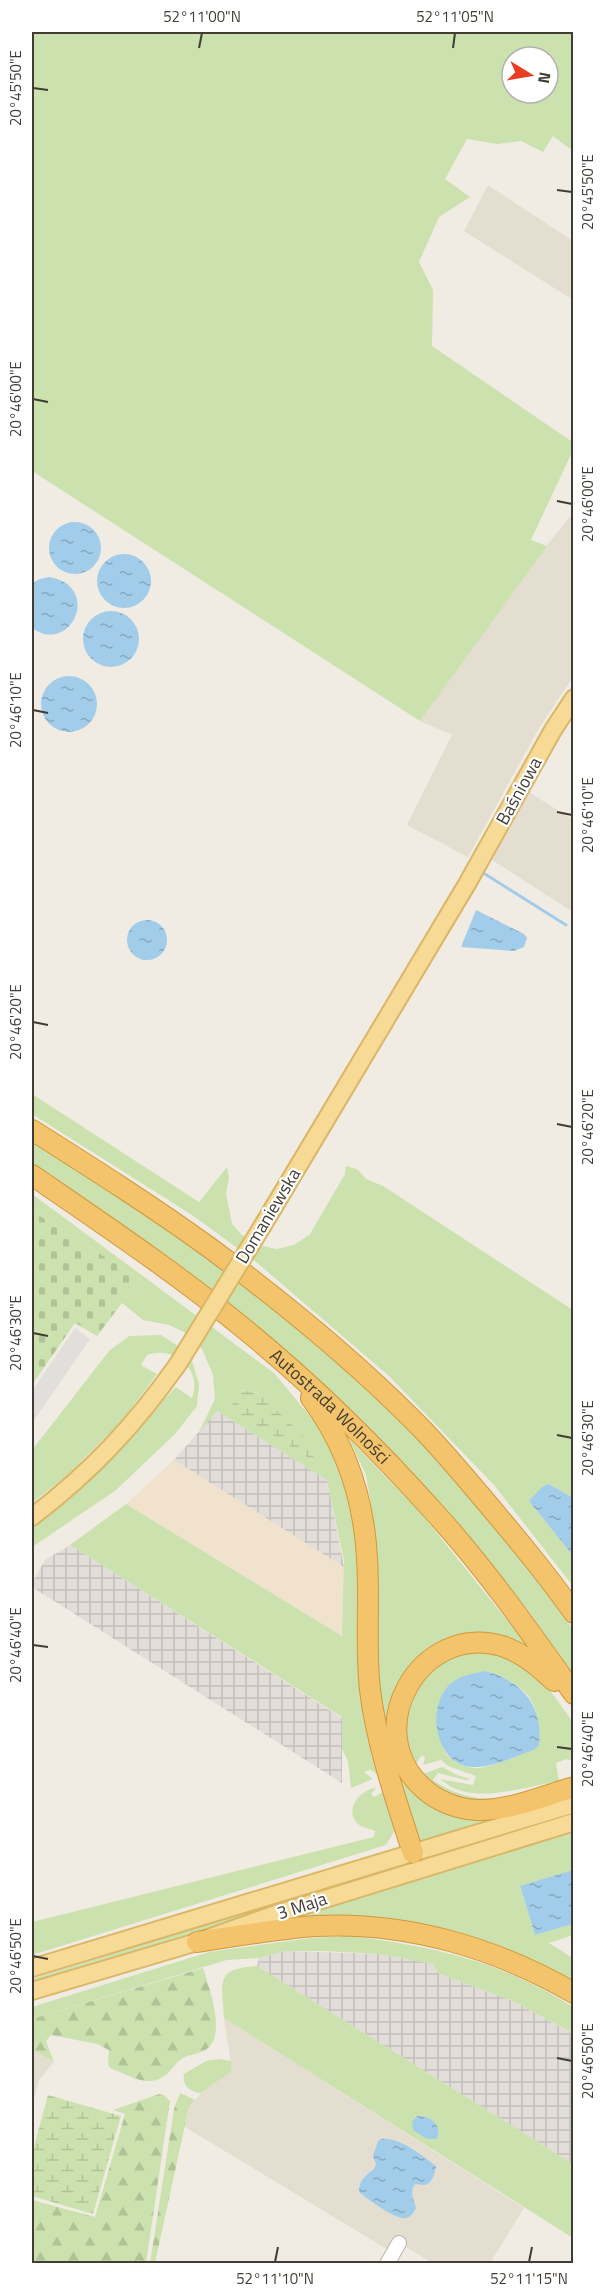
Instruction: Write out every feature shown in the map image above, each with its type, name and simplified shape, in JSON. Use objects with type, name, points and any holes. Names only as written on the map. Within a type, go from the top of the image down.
[{"type":"highway","points":[[32,1130],[208,1247],[353,1365],[411,1417],[439,1446],[506,1526],[573,1613]]},
{"type":"highway","name":"Autostrada Wolności","points":[[32,1175],[135,1245],[241,1326],[284,1362],[353,1427],[436,1514],[513,1609],[573,1694]]},
{"type":"highway","points":[[284,1362],[313,1401],[336,1438],[351,1473],[364,1520],[368,1559],[369,1666],[373,1709],[387,1768],[413,1853]]},
{"type":"highway","points":[[573,1700],[532,1660],[523,1655],[494,1645],[482,1643],[464,1645],[436,1656],[414,1676],[401,1699],[395,1730],[401,1758],[411,1776],[433,1796],[458,1807],[474,1810],[495,1809],[573,1787]]},
{"type":"highway","points":[[197,1942],[317,1926],[397,1930],[480,1949],[542,1975],[573,1993]]},
{"type":"main road","name":"Baśniowa","points":[[467,885],[573,698]]},
{"type":"main road","name":"Domaniewska","points":[[32,1517],[97,1463],[153,1400],[178,1364],[467,885]]},
{"type":"main road","name":"3 Maja","points":[[32,1968],[573,1804]]},
{"type":"main road","name":"3 Maja","points":[[32,1991],[197,1942],[270,1916],[573,1822]]},
{"type":"main road","points":[[413,1853],[442,1864]]},
{"type":"street","points":[[387,2264],[399,2243]]},
{"type":"shaded area","points":[[488,185],[573,241],[573,300],[464,231]]},
{"type":"shaded area","points":[[573,513],[573,677],[539,728],[468,857],[407,825],[452,735],[420,721],[506,596]]},
{"type":"shaded area","points":[[529,792],[573,820],[573,912],[492,860]]},
{"type":"shaded area","points":[[75,1328],[90,1339],[32,1423],[32,1391]]},
{"type":"shaded area","points":[[217,1411],[327,1480],[344,1567],[174,1460]]},
{"type":"shaded area","points":[[174,1460],[344,1567],[342,1636],[126,1504]]},
{"type":"shaded area","points":[[70,1545],[342,1718],[342,1783],[32,1587],[45,1560]]},
{"type":"shaded area","points":[[285,1951],[379,1954],[433,1964],[439,1974],[513,2001],[573,2034],[573,2164],[257,1966],[259,1958]]},
{"type":"shaded area","points":[[224,2018],[524,2208],[490,2263],[432,2263],[396,2241],[390,2251],[185,2127],[189,2107],[201,2093],[232,2071]]},
{"type":"shaded area","points":[[32,2049],[54,2062],[39,2080],[32,2107]]},
{"type":"green space","points":[[32,32],[573,32],[573,151],[553,136],[543,152],[521,141],[497,144],[467,139],[445,179],[470,197],[439,217],[419,262],[433,290],[432,346],[574,443],[573,450],[531,540],[547,546],[420,721],[32,471]]},
{"type":"green space","points":[[32,1094],[199,1202],[227,1167],[229,1177],[226,1194],[232,1224],[242,1235],[262,1246],[277,1249],[294,1245],[310,1234],[345,1174],[346,1166],[357,1169],[366,1179],[383,1186],[573,1310],[573,1498],[549,1484],[529,1501],[573,1556],[573,1586],[494,1485],[389,1376],[255,1261],[192,1215],[32,1114]]},
{"type":"green space","points":[[32,1139],[184,1239],[257,1292],[388,1406],[444,1466],[535,1577],[573,1629],[573,1678],[529,1612],[415,1475],[333,1395],[32,1165]]},
{"type":"green space","points":[[32,1194],[274,1373],[328,1438],[347,1483],[356,1523],[360,1587],[360,1679],[364,1716],[379,1775],[370,1770],[364,1772],[373,1779],[351,1788],[348,1761],[342,1749],[342,1717],[70,1545],[126,1504],[342,1636],[344,1561],[327,1480],[217,1411],[199,1432],[215,1399],[213,1375],[202,1349],[186,1333],[169,1325],[143,1320],[122,1303],[140,1279],[32,1211]],"holes":[[[241,1390],[257,1393],[318,1464],[231,1408]]]},
{"type":"green space","points":[[32,1211],[140,1279],[97,1336],[75,1323],[32,1385]]},
{"type":"green space","points":[[161,1335],[190,1354],[199,1384],[197,1406],[175,1434],[115,1491],[32,1547],[32,1529],[68,1501],[176,1387],[192,1398],[193,1378],[184,1362],[167,1353],[147,1355],[141,1365],[157,1374],[121,1422],[66,1476],[32,1503],[32,1450],[109,1351],[129,1336]]},
{"type":"green space","points":[[241,1390],[257,1393],[298,1430],[317,1453],[318,1464],[230,1408]]},
{"type":"green space","points":[[349,1439],[420,1512],[530,1649],[475,1636],[394,1700],[418,1793],[512,1814],[426,1842],[419,1839],[394,1764],[380,1698],[376,1647],[379,1590],[375,1531],[366,1475]]},
{"type":"green space","points":[[468,1652],[503,1654],[526,1666],[546,1685],[573,1722],[573,1761],[567,1759],[556,1763],[559,1781],[480,1794],[454,1788],[440,1779],[473,1785],[476,1776],[448,1766],[441,1760],[423,1765],[425,1758],[422,1755],[414,1766],[405,1735],[411,1693],[424,1676],[451,1658]],"holes":[[[486,1671],[520,1688],[532,1702],[537,1721],[534,1750],[488,1766],[475,1768],[463,1765],[447,1754],[439,1736],[438,1714],[440,1703]]]},
{"type":"green space","points":[[442,1767],[471,1779],[465,1780],[438,1773],[433,1780],[448,1789],[475,1797],[501,1797],[545,1788],[484,1804],[442,1794],[421,1775]]},
{"type":"green space","points":[[376,1788],[371,1794],[374,1797],[384,1791],[395,1830],[386,1845],[32,1955],[32,1922],[374,1837],[375,1831],[357,1823],[352,1812],[360,1796]]},
{"type":"green space","points":[[573,1830],[573,1870],[520,1887],[535,1935],[573,1924],[573,1935],[549,1943],[573,1958],[573,1983],[523,1956],[490,1944],[408,1922],[353,1919],[273,1923]]},
{"type":"green space","points":[[414,1860],[415,1864],[32,1983],[32,1979]]},
{"type":"green space","points":[[349,1936],[438,1951],[493,1967],[519,1978],[573,2007],[574,2034],[513,2001],[439,1974],[433,1964],[379,1954],[323,1951],[285,1951],[259,1958],[227,1960],[32,2019],[32,2007],[209,1952],[310,1938]]},
{"type":"green space","points":[[257,1966],[573,2164],[573,2238],[224,2018],[222,1987],[227,1974],[233,1970]]},
{"type":"green space","points":[[203,1968],[216,2021],[213,2041],[205,2050],[181,2060],[159,2079],[145,2081],[110,2068],[109,2050],[97,2044],[51,2035],[46,2041],[54,2062],[32,2049],[32,2019]]},
{"type":"green space","points":[[219,2059],[231,2061],[232,2071],[201,2093],[188,2088],[184,2082],[184,2074],[206,2061]]},
{"type":"green space","points":[[180,2093],[195,2100],[189,2107],[155,2263],[150,2263],[174,2109]]},
{"type":"green space","points":[[159,2094],[164,2095],[170,2101],[146,2263],[32,2263],[32,2200],[95,2217],[125,2114],[113,2110]]},
{"type":"green space","points":[[48,2095],[121,2116],[93,2214],[32,2196],[32,2154]]},
{"type":"water","points":[[75,522],[89,526],[97,534],[101,548],[97,562],[89,570],[75,574],[61,570],[53,562],[49,548],[53,534],[61,526]]},
{"type":"water","points":[[119,554],[129,554],[143,562],[149,571],[151,581],[149,591],[143,600],[129,608],[119,608],[102,596],[97,586],[97,576],[109,559]]},
{"type":"water","points":[[49,577],[65,583],[75,593],[78,604],[69,627],[59,633],[46,634],[32,628],[32,583]]},
{"type":"water","points":[[111,611],[126,616],[134,624],[139,639],[134,654],[126,662],[111,667],[96,662],[88,654],[83,639],[88,624],[96,616]]},
{"type":"water","points":[[63,676],[75,676],[89,684],[97,698],[95,715],[89,724],[75,732],[63,732],[46,720],[41,710],[41,698],[53,681]]},
{"type":"water","points":[[476,910],[524,934],[527,938],[524,947],[514,951],[461,947]]},
{"type":"water","points":[[147,920],[155,921],[161,926],[166,932],[166,948],[161,954],[155,959],[147,960],[139,959],[133,954],[128,948],[127,940],[128,932],[133,926],[139,921]]},
{"type":"water","points":[[549,1484],[573,1498],[573,1556],[529,1501],[542,1487]]},
{"type":"water","points":[[486,1671],[510,1682],[528,1697],[538,1718],[539,1745],[534,1750],[491,1765],[464,1766],[453,1760],[445,1751],[440,1740],[437,1727],[439,1701],[449,1685],[464,1676]]},
{"type":"water","points":[[573,1870],[573,1924],[535,1935],[520,1886]]},
{"type":"water","points":[[417,2116],[427,2117],[437,2125],[437,2139],[427,2139],[413,2130],[412,2122]]},
{"type":"water","points":[[381,2139],[403,2144],[436,2166],[430,2182],[424,2185],[415,2184],[413,2187],[412,2193],[416,2208],[406,2218],[395,2216],[359,2192],[361,2181],[374,2169],[376,2164],[373,2156],[378,2141]]},
{"type":"waterway","points":[[485,874],[566,925]]}]
